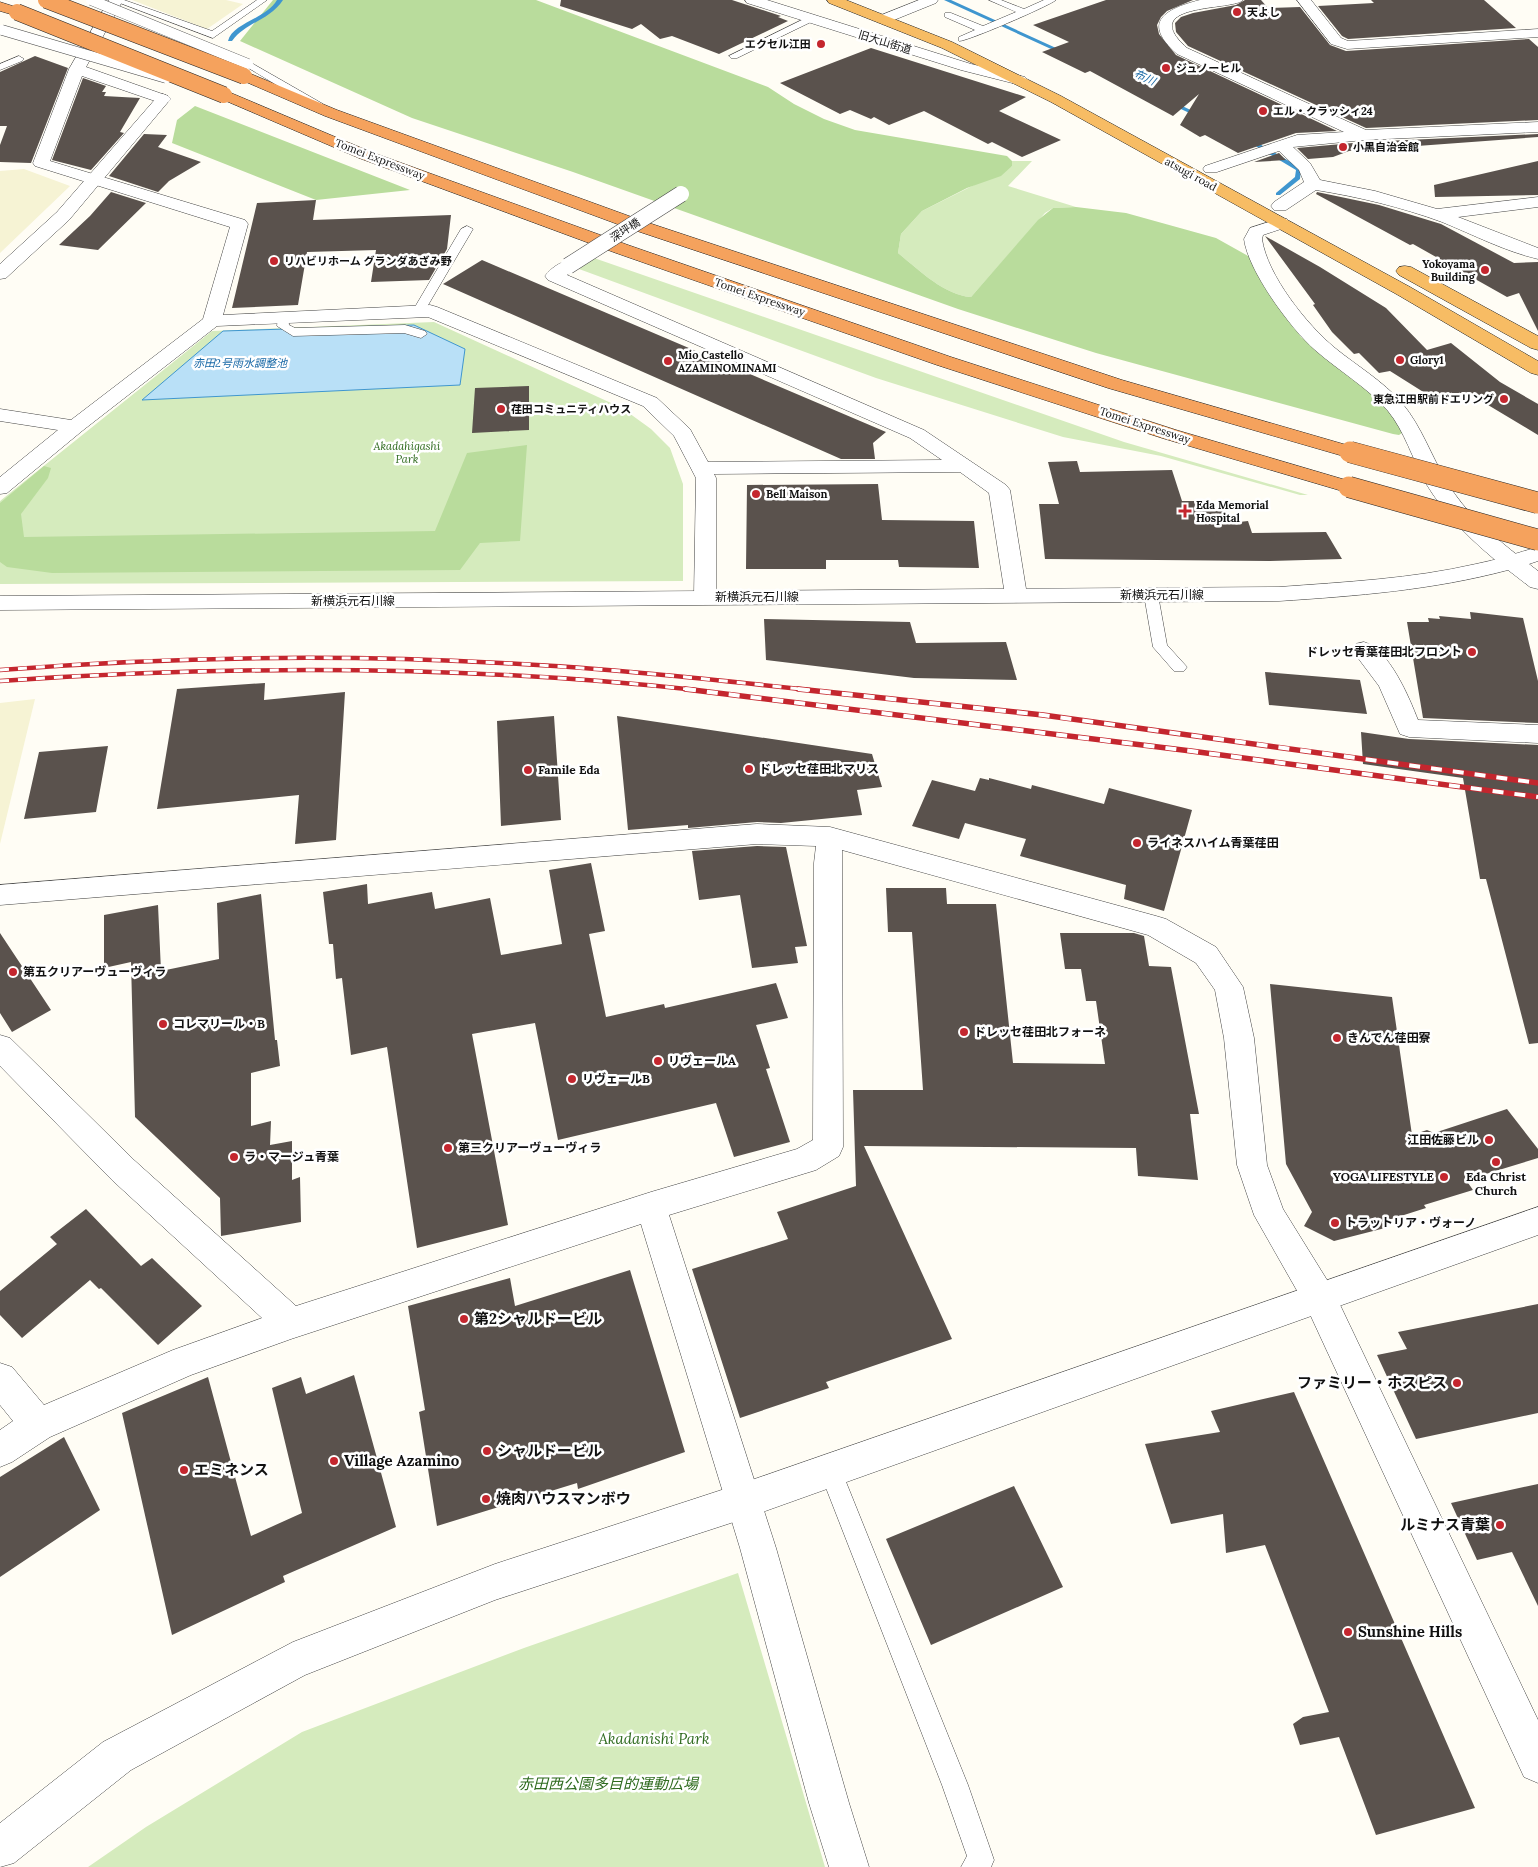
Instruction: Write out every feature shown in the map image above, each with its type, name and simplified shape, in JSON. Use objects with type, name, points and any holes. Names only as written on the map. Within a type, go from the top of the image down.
[{"type":"highway","points":[[46,0],[246,70],[331,113],[634,224],[950,331],[1115,384],[1350,452],[1538,503]]},
{"type":"highway","name":"atsugi road","points":[[834,0],[892,16],[962,40],[1079,96],[1211,169],[1269,208],[1404,291],[1538,369]]},
{"type":"highway","name":"atsugi road","points":[[863,0],[947,45],[1020,80],[1269,208],[1376,256]]},
{"type":"highway","name":"Tomei Expressway","points":[[0,6],[224,95],[365,155],[622,249],[944,361],[1169,434],[1538,540]]},
{"type":"highway","points":[[1394,265],[1538,344]]},
{"type":"street","points":[[116,0],[78,69],[41,163],[94,181],[239,224],[212,321]]},
{"type":"street","name":"旧大山街道","points":[[752,0],[966,67],[1020,80]]},
{"type":"street","points":[[854,32],[931,0]]},
{"type":"street","points":[[1236,0],[1189,6],[1172,15],[1166,27],[1168,38],[1182,51],[1364,135]]},
{"type":"street","points":[[1304,0],[1336,41],[1347,45],[1538,33]]},
{"type":"street","points":[[0,274],[63,216],[163,99],[78,69]]},
{"type":"street","points":[[1211,169],[1297,140],[1538,127]]},
{"type":"street","points":[[1279,146],[1306,167],[1311,175],[1313,184]]},
{"type":"street","points":[[1538,254],[1436,214],[1383,197],[1313,184],[1269,208],[1253,239],[1254,249],[1260,264],[1302,327],[1318,343],[1383,396],[1402,416],[1440,490],[1484,540],[1538,582]]},
{"type":"street","name":"深坪橋","points":[[681,194],[554,276],[918,434],[965,466]]},
{"type":"street","points":[[1436,214],[1538,202]]},
{"type":"street","points":[[0,488],[75,426],[212,321],[430,311],[650,402],[683,433],[706,478],[705,597]]},
{"type":"street","points":[[0,415],[75,426]]},
{"type":"street","points":[[701,468],[965,466],[1000,490],[1016,595]]},
{"type":"street","name":"新横浜元石川線","points":[[0,603],[1261,594],[1329,591],[1390,585],[1450,576],[1513,563],[1538,554]]},
{"type":"street","points":[[1364,650],[1386,676],[1396,693],[1409,728],[1538,734]]},
{"type":"street","points":[[0,895],[757,834],[830,837],[1156,927],[1206,955],[1230,988],[1240,1038],[1252,1165],[1270,1215],[1320,1299],[1538,1763]]},
{"type":"street","points":[[0,1450],[38,1425],[185,1361],[291,1324],[651,1206],[805,1160],[828,1147],[827,863],[830,837]]},
{"type":"street","points":[[0,1047],[123,1170],[291,1324]]},
{"type":"street","points":[[651,1206],[761,1558],[829,1803],[849,1867]]},
{"type":"street","points":[[0,1850],[117,1756],[293,1661],[495,1582],[743,1501],[1538,1221]]},
{"type":"street","points":[[0,1378],[38,1425]]},
{"type":"lane","points":[[91,0],[246,70]]},
{"type":"lane","points":[[116,0],[213,35],[262,0]]},
{"type":"lane","points":[[993,0],[1024,12]]},
{"type":"lane","points":[[962,40],[1052,0]]},
{"type":"lane","points":[[948,15],[984,30]]},
{"type":"lane","points":[[734,56],[810,19]]},
{"type":"lane","points":[[1,30],[224,95]]},
{"type":"lane","points":[[0,67],[19,59]]},
{"type":"lane","points":[[418,312],[467,229]]},
{"type":"lane","points":[[284,318],[283,326],[293,332],[405,329],[421,334]]},
{"type":"lane","points":[[1151,595],[1160,647],[1179,667]]},
{"type":"lane","points":[[830,1470],[955,1785],[981,1860],[974,1867]]},
{"type":"shaded area","points":[[132,0],[226,0],[243,4],[207,29]]},
{"type":"shaded area","points":[[24,169],[70,186],[0,253],[0,171]]},
{"type":"shaded area","points":[[35,699],[0,844],[0,703]]},
{"type":"green space","points":[[273,0],[536,0],[768,87],[794,104],[824,119],[855,130],[1007,156],[1012,161],[1012,166],[1001,176],[967,188],[922,211],[901,234],[898,253],[942,287],[951,292],[971,297],[1038,220],[1053,208],[1076,207],[1126,213],[1216,238],[1250,257],[1273,286],[1301,337],[1374,394],[1404,427],[1402,433],[1399,435],[1393,434],[1096,353],[958,309],[573,172],[412,118],[240,41]]},
{"type":"green space","points":[[195,106],[410,190],[316,200],[172,143],[177,120]]},
{"type":"green space","points":[[1012,161],[1032,161],[1008,186],[1076,207],[1053,208],[1045,213],[971,297],[951,292],[942,287],[898,253],[901,234],[922,211],[1012,166]]},
{"type":"green space","points":[[594,258],[1124,442],[1308,495],[1300,495],[1161,456],[1063,437],[876,378],[579,269]]},
{"type":"green space","name":"Akadahigashi Park","points":[[434,322],[622,408],[651,429],[670,448],[683,484],[683,581],[0,584],[0,501],[212,331]]},
{"type":"green space","points":[[527,445],[520,541],[480,543],[460,570],[52,573],[7,567],[0,562],[0,503],[44,466],[51,468],[48,478],[21,514],[24,537],[435,531],[467,453]]},
{"type":"green space","name":"Akadanishi Park","points":[[738,1573],[825,1867],[88,1867],[146,1827],[302,1732],[524,1648]]},
{"type":"water","name":"赤田2号雨水調整池","points":[[414,325],[465,349],[460,385],[142,400],[223,331]]},
{"type":"building","points":[[561,0],[732,0],[781,16],[778,17],[788,21],[719,54],[672,36],[660,39],[641,24],[632,29],[560,6]]},
{"type":"building","points":[[1106,0],[1193,0],[1167,11],[1157,25],[1159,34],[1176,55],[1337,131],[1296,133],[1238,153],[1205,135],[1200,137],[1180,125],[1199,94],[1173,116],[1090,71],[1085,73],[1042,52],[1069,42],[1033,25]]},
{"type":"building","points":[[1245,0],[1261,0],[1268,8],[1300,7],[1330,45],[1346,51],[1529,39],[1538,47],[1538,120],[1366,128],[1188,46],[1176,32],[1175,23],[1181,17],[1236,5]]},
{"type":"building","points":[[1371,0],[1484,0],[1516,28],[1348,39],[1342,36],[1318,6],[1374,3]]},
{"type":"building","points":[[871,48],[1026,97],[999,111],[1061,140],[1022,157],[992,142],[988,144],[924,111],[889,125],[874,117],[871,119],[850,110],[840,114],[780,83]]},
{"type":"building","points":[[35,56],[68,68],[31,163],[0,162],[0,145],[7,126],[0,126],[0,72]]},
{"type":"building","points":[[83,78],[106,86],[102,92],[106,92],[104,96],[140,98],[120,132],[124,133],[91,170],[52,160]]},
{"type":"building","points":[[144,134],[167,135],[158,147],[201,162],[169,181],[158,192],[109,176]]},
{"type":"building","points":[[1538,134],[1538,137],[1349,151],[1333,157],[1308,159],[1297,148],[1364,142]]},
{"type":"building","points":[[1279,153],[1286,160],[1254,162]]},
{"type":"building","points":[[1538,161],[1538,195],[1435,197],[1434,185]]},
{"type":"building","points":[[111,192],[146,203],[98,250],[59,245],[90,216]]},
{"type":"building","points":[[1317,192],[1379,205],[1441,224],[1514,263],[1538,262],[1538,331],[1519,293],[1507,297],[1413,244],[1410,245],[1316,194]]},
{"type":"building","points":[[316,200],[313,220],[451,215],[447,249],[429,280],[371,282],[376,250],[307,252],[298,305],[232,308],[257,203]]},
{"type":"building","points":[[1265,236],[1386,308],[1427,350],[1451,343],[1500,382],[1538,404],[1538,435],[1473,396],[1463,401],[1458,398],[1444,405],[1390,371],[1379,373],[1359,353],[1354,354],[1332,332],[1313,305],[1315,304]]},
{"type":"building","name":"Mio Castello AZAMINOMINAMI","points":[[482,260],[886,432],[873,443],[875,459],[841,459],[443,284]]},
{"type":"building","name":"荏田コミュニティハウス","points":[[529,386],[529,430],[472,433],[475,388]]},
{"type":"building","points":[[1077,461],[1080,472],[1172,470],[1182,501],[1213,501],[1216,508],[1225,507],[1227,514],[1236,514],[1239,522],[1248,521],[1252,533],[1326,532],[1342,559],[1269,561],[1045,559],[1039,504],[1059,504],[1048,462]]},
{"type":"building","points":[[878,484],[882,520],[974,521],[979,568],[899,567],[898,560],[826,560],[826,569],[746,569],[747,485]]},
{"type":"building","name":"ドレッセ青葉荏田北フロント","points":[[1470,612],[1523,618],[1538,681],[1538,723],[1423,718],[1407,622],[1429,622],[1428,618],[1440,619],[1439,616],[1471,619]]},
{"type":"building","points":[[764,619],[910,622],[916,643],[1006,642],[1017,680],[914,678],[766,660]]},
{"type":"building","points":[[1265,672],[1360,680],[1367,714],[1269,705]]},
{"type":"building","points":[[265,683],[264,700],[345,692],[336,840],[295,844],[299,795],[157,809],[177,689]]},
{"type":"building","name":"Famile Eda","points":[[554,716],[561,820],[501,826],[497,721]]},
{"type":"building","name":"ドレッセ荏田北マリス","points":[[617,716],[872,754],[882,787],[857,790],[862,815],[781,823],[757,822],[688,828],[688,825],[628,830]]},
{"type":"building","points":[[1361,732],[1409,739],[1538,745],[1538,1043],[1529,1044],[1486,879],[1480,879],[1463,778],[1363,764]]},
{"type":"building","points":[[108,746],[96,812],[24,819],[39,752]]},
{"type":"building","name":"ライネスハイム青葉荏田","points":[[980,778],[989,780],[989,778],[1031,789],[1032,785],[1104,804],[1109,788],[1192,810],[1164,911],[1124,899],[1126,885],[1020,856],[1026,839],[965,823],[959,839],[912,826],[932,780],[975,791]]},
{"type":"building","points":[[757,846],[786,847],[807,946],[795,947],[798,963],[752,968],[740,895],[699,900],[692,851]]},
{"type":"building","points":[[591,863],[605,931],[589,934],[606,1017],[664,1004],[665,1008],[776,983],[788,1018],[756,1025],[770,1068],[766,1069],[790,1142],[734,1157],[716,1103],[558,1140],[535,1023],[472,1034],[508,1225],[417,1248],[387,1047],[351,1055],[342,978],[336,979],[333,944],[329,944],[323,892],[367,884],[368,904],[432,892],[435,909],[490,898],[501,955],[562,944],[549,870]]},
{"type":"building","points":[[886,888],[946,888],[947,904],[996,904],[1013,1063],[1105,1064],[1096,1001],[1086,1001],[1081,969],[1065,969],[1060,933],[1134,933],[1144,936],[1149,966],[1171,967],[1199,1114],[1190,1114],[1198,1180],[1138,1176],[1136,1148],[864,1146],[952,1339],[826,1382],[829,1388],[740,1418],[692,1269],[788,1239],[777,1212],[856,1186],[853,1090],[923,1090],[912,932],[888,932]]},
{"type":"building","points":[[261,894],[275,1040],[277,1040],[280,1066],[251,1073],[251,1126],[271,1121],[270,1145],[292,1141],[292,1180],[300,1177],[301,1222],[221,1236],[220,1198],[135,1117],[131,962],[104,968],[104,915],[158,905],[161,971],[219,959],[217,903]]},
{"type":"building","name":"第五クリアーヴューヴィラ","points":[[0,933],[51,1010],[12,1032],[0,1013]]},
{"type":"building","points":[[1270,984],[1392,997],[1412,1135],[1427,1130],[1434,1133],[1507,1109],[1538,1149],[1538,1158],[1466,1180],[1473,1190],[1424,1205],[1426,1208],[1382,1222],[1385,1228],[1334,1241],[1304,1226],[1312,1212],[1286,1164]]},
{"type":"building","points":[[86,1209],[141,1266],[152,1258],[202,1306],[158,1345],[101,1288],[99,1289],[90,1280],[22,1338],[0,1315],[0,1291],[57,1244],[50,1237]]},
{"type":"building","points":[[630,1270],[685,1452],[578,1489],[577,1483],[437,1526],[419,1412],[425,1410],[408,1306],[510,1278],[515,1306]]},
{"type":"building","name":"ファミリー・ホスピス","points":[[1538,1304],[1538,1413],[1416,1439],[1377,1355],[1407,1349],[1398,1332]]},
{"type":"building","points":[[354,1375],[396,1527],[283,1576],[285,1582],[172,1635],[122,1413],[208,1377],[251,1536],[302,1513],[272,1388],[301,1377],[306,1394]]},
{"type":"building","name":"Sunshine Hills","points":[[1294,1392],[1475,1808],[1376,1835],[1339,1737],[1300,1745],[1293,1724],[1303,1717],[1329,1712],[1265,1545],[1226,1553],[1223,1514],[1171,1524],[1145,1444],[1220,1432],[1211,1411]]},
{"type":"building","points":[[64,1437],[100,1510],[0,1577],[0,1477]]},
{"type":"building","name":"ルミナス青葉","points":[[1538,1484],[1538,1606],[1512,1552],[1477,1560],[1451,1503]]},
{"type":"building","points":[[1014,1486],[1063,1587],[931,1645],[886,1539]]},
{"type":"waterway","points":[[230,40],[244,26],[268,14],[280,0]]},
{"type":"waterway","name":"布川","points":[[947,0],[1064,53]]},
{"type":"waterway","name":"布川","points":[[1170,102],[1200,116]]},
{"type":"waterway","name":"布川","points":[[1249,140],[1299,169],[1298,178],[1278,194]]},
{"type":"railway","points":[[0,670],[125,662],[250,658],[376,658],[579,668],[810,690]]},
{"type":"railway","points":[[0,681],[174,672],[348,670],[522,676],[696,690]]},
{"type":"railway","points":[[685,689],[1191,751],[1538,797]]},
{"type":"railway","points":[[798,689],[1043,715],[1538,783]]},
{"type":"place","name":"天よし","points":[[1237,12]]},
{"type":"place","name":"エクセル江田","points":[[821,44]]},
{"type":"place","name":"ジュノーヒル","points":[[1166,68]]},
{"type":"place","name":"エル・クラッシィ24","points":[[1263,111]]},
{"type":"place","name":"小黒自治会館","points":[[1343,147]]},
{"type":"place","name":"リハビリホーム グランダあざみ野","points":[[274,261]]},
{"type":"place","name":"Yokoyama Building","points":[[1485,270]]},
{"type":"place","name":"Glory1","points":[[1400,360]]},
{"type":"place","name":"Mio Castello AZAMINOMINAMI","points":[[668,361]]},
{"type":"place","name":"東急江田駅前ドエリング","points":[[1504,399]]},
{"type":"place","name":"荏田コミュニティハウス","points":[[501,409]]},
{"type":"place","name":"Bell Maison","points":[[756,494]]},
{"type":"place","name":"Eda Memorial Hospital","points":[[1185,511]]},
{"type":"place","name":"ドレッセ青葉荏田北フロント","points":[[1472,652]]},
{"type":"place","name":"ドレッセ荏田北マリス","points":[[749,769]]},
{"type":"place","name":"Famile Eda","points":[[528,770]]},
{"type":"place","name":"ライネスハイム青葉荏田","points":[[1137,843]]},
{"type":"place","name":"第五クリアーヴューヴィラ","points":[[13,972]]},
{"type":"place","name":"コレマリール・B","points":[[163,1024]]},
{"type":"place","name":"ドレッセ荏田北フォーネ","points":[[964,1032]]},
{"type":"place","name":"きんでん荏田寮","points":[[1337,1038]]},
{"type":"place","name":"リヴェールA","points":[[658,1061]]},
{"type":"place","name":"リヴェールB","points":[[572,1079]]},
{"type":"place","name":"江田佐藤ビル","points":[[1489,1140]]},
{"type":"place","name":"第三クリアーヴューヴィラ","points":[[448,1148]]},
{"type":"place","name":"ラ・マージュ青葉","points":[[234,1157]]},
{"type":"place","name":"Eda Christ Church","points":[[1496,1162]]},
{"type":"place","name":"YOGA LIFESTYLE","points":[[1444,1177]]},
{"type":"place","name":"トラットリア・ヴォーノ","points":[[1335,1223]]},
{"type":"place","name":"第2シャルドービル","points":[[464,1319]]},
{"type":"place","name":"ファミリー・ホスピス","points":[[1457,1383]]},
{"type":"place","name":"シャルドービル","points":[[487,1451]]},
{"type":"place","name":"Village Azamino","points":[[334,1461]]},
{"type":"place","name":"エミネンス","points":[[184,1470]]},
{"type":"place","name":"焼肉ハウスマンボウ","points":[[486,1499]]},
{"type":"place","name":"ルミナス青葉","points":[[1500,1525]]},
{"type":"place","name":"Sunshine Hills","points":[[1348,1632]]},
{"type":"park label","name":"赤田西公園多目的運動広場","points":[[608,1784]]}]
